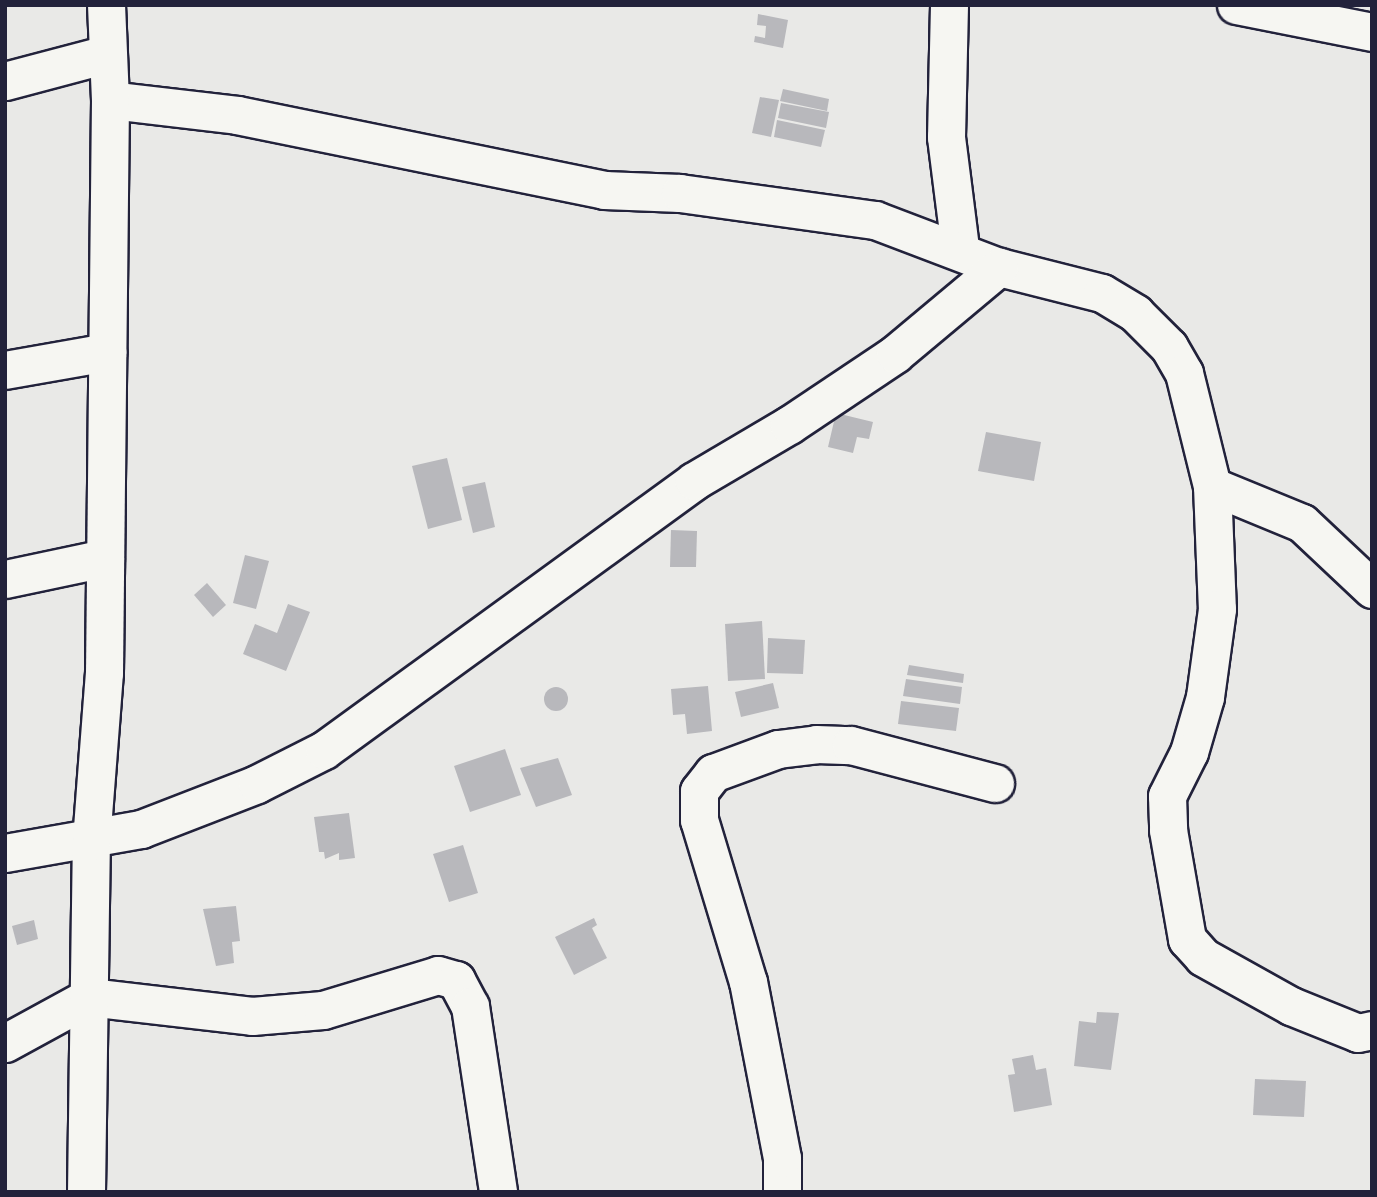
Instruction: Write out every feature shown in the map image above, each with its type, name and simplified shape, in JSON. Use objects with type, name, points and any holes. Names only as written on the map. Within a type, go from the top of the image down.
[{"type":"street","points":[[86,1192],[91,841],[100,753],[105,558],[110,100],[106,5]]},
{"type":"street","points":[[949,5],[946,137],[960,248]]},
{"type":"street","points":[[1251,7],[1372,32]]},
{"type":"street","points":[[5,81],[107,54]]},
{"type":"street","points":[[110,100],[237,115],[604,190],[680,193],[875,220],[960,248],[999,267],[1102,293],[1135,313],[1160,338],[1184,373],[1212,486],[1217,608],[1205,697],[1189,752],[1167,796],[1168,830],[1187,939],[1203,957],[1291,1006],[1358,1033],[1372,1030]]},
{"type":"street","points":[[5,853],[91,841],[141,829],[257,784],[324,750],[694,481],[789,425],[895,354],[999,267]]},
{"type":"street","points":[[5,370],[107,352]]},
{"type":"street","points":[[1212,486],[1301,523],[1372,589]]},
{"type":"street","points":[[5,579],[105,558]]},
{"type":"street","points":[[782,1192],[782,1158],[748,982],[699,820],[699,791],[713,773],[778,749],[816,744],[851,745],[995,783]]},
{"type":"street","points":[[5,1043],[89,997],[253,1016],[323,1010],[438,975],[456,980],[470,1006],[498,1192]]},
{"type":"building","points":[[758,14],[788,20],[783,48],[754,42],[755,36],[765,38],[766,26],[757,25]]},
{"type":"building","points":[[783,89],[829,99],[827,111],[780,101]]},
{"type":"building","points":[[760,97],[779,100],[771,137],[752,133]]},
{"type":"building","points":[[781,103],[829,112],[826,128],[778,118]]},
{"type":"building","points":[[777,120],[825,130],[821,147],[774,137]]},
{"type":"building","points":[[836,413],[873,422],[869,439],[857,437],[853,453],[828,447]]},
{"type":"building","points":[[986,432],[1041,442],[1034,481],[978,471]]},
{"type":"building","points":[[447,458],[462,520],[428,529],[412,466]]},
{"type":"building","points":[[485,482],[495,527],[473,533],[462,487]]},
{"type":"building","points":[[671,530],[697,531],[696,567],[670,567]]},
{"type":"building","points":[[245,555],[269,561],[256,609],[233,603]]},
{"type":"building","points":[[207,583],[226,605],[213,617],[194,595]]},
{"type":"building","points":[[288,604],[310,612],[286,671],[243,654],[255,624],[277,633]]},
{"type":"building","points":[[762,621],[765,679],[728,681],[725,624]]},
{"type":"building","points":[[768,638],[805,640],[803,674],[767,673]]},
{"type":"building","points":[[909,665],[964,674],[963,683],[907,675]]},
{"type":"building","points":[[906,679],[962,687],[960,704],[903,696]]},
{"type":"building","points":[[773,683],[779,708],[741,717],[735,692]]},
{"type":"building","points":[[708,686],[712,731],[687,734],[685,714],[673,715],[671,689]]},
{"type":"building","points":[[556,687],[565,690],[568,699],[565,708],[556,711],[547,708],[544,699],[547,690]]},
{"type":"building","points":[[901,701],[959,708],[956,731],[898,724]]},
{"type":"building","points":[[505,749],[521,795],[470,812],[454,766]]},
{"type":"building","points":[[558,758],[572,795],[536,807],[520,768]]},
{"type":"building","points":[[349,813],[355,858],[339,860],[339,853],[325,859],[324,852],[319,852],[314,817]]},
{"type":"building","points":[[463,845],[478,893],[449,902],[433,854]]},
{"type":"building","points":[[236,906],[240,941],[232,942],[234,963],[216,966],[203,909]]},
{"type":"building","points":[[594,918],[597,925],[592,928],[607,958],[574,975],[555,937]]},
{"type":"building","points":[[34,920],[38,939],[17,945],[12,926]]},
{"type":"building","points":[[1097,1012],[1119,1013],[1111,1070],[1074,1066],[1079,1021],[1096,1023]]},
{"type":"building","points":[[1033,1055],[1036,1070],[1046,1068],[1052,1105],[1014,1112],[1008,1075],[1015,1074],[1012,1059]]},
{"type":"building","points":[[1255,1079],[1306,1081],[1304,1117],[1253,1115]]}]
